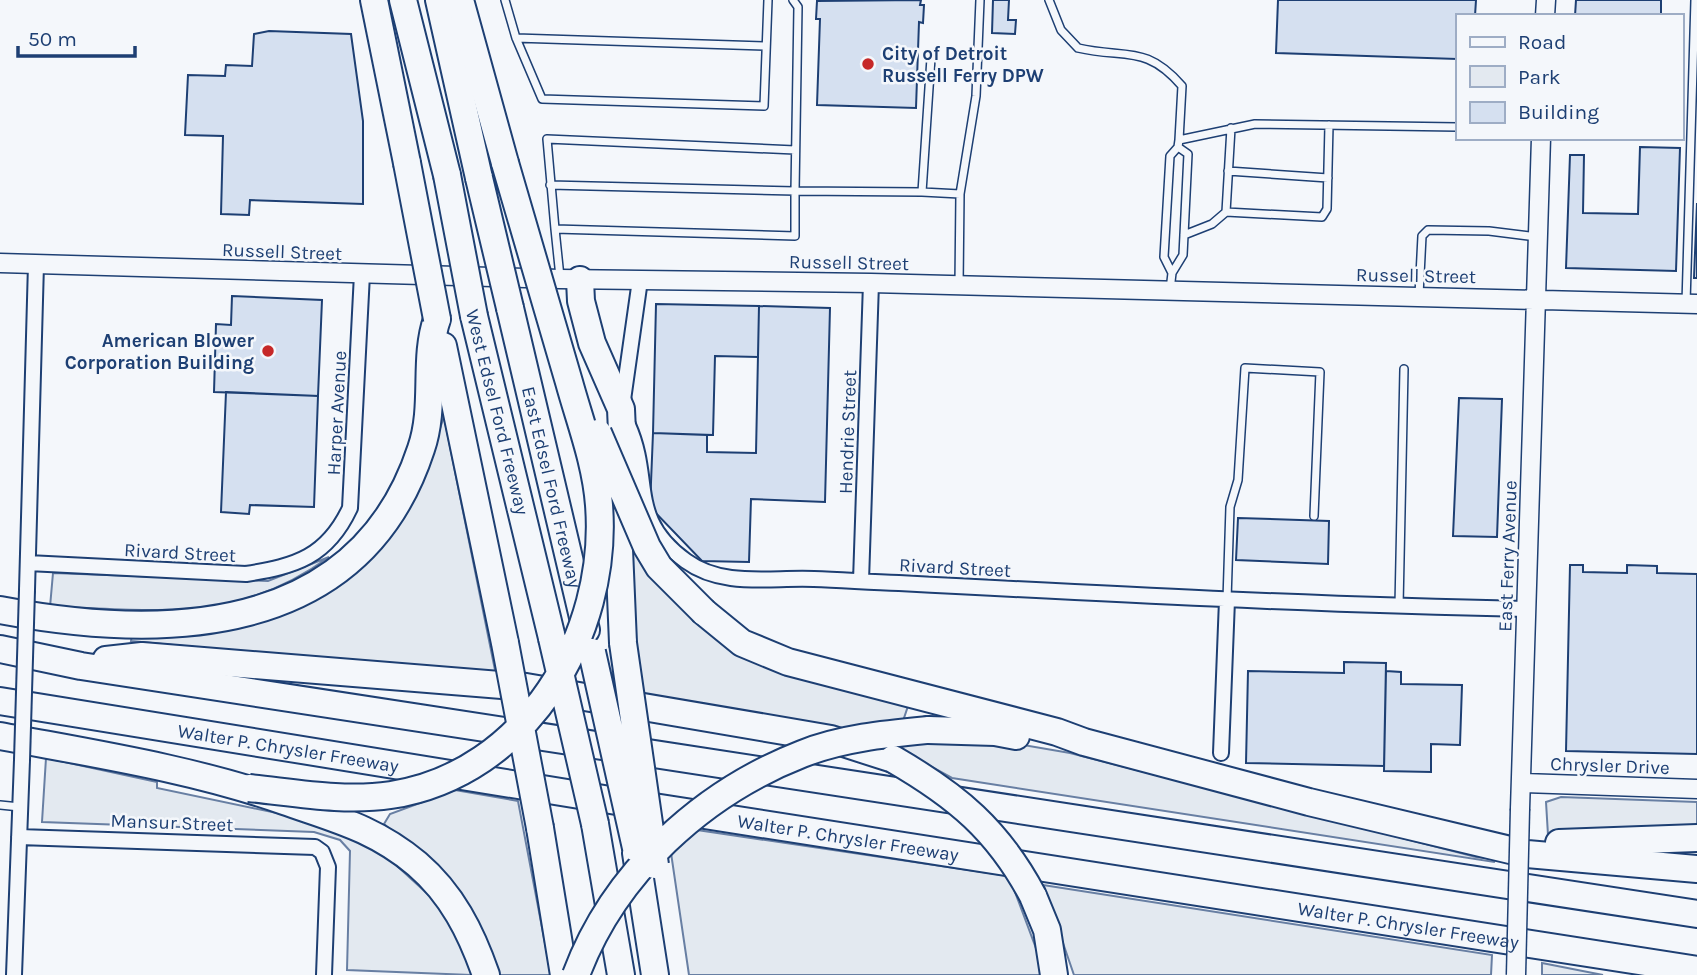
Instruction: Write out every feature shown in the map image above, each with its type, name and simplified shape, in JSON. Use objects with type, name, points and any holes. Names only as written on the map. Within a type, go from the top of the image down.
[{"type":"highway","points":[[374,0],[437,319],[441,391],[505,643],[564,975]]},
{"type":"highway","name":"West Edsel Ford Freeway","points":[[403,0],[447,175],[474,316],[596,824],[621,975]]},
{"type":"highway","name":"East Edsel Ford Freeway","points":[[439,0],[636,848],[655,975]]},
{"type":"highway","points":[[0,736],[249,788],[340,799],[366,798],[416,789],[464,769],[486,755],[527,721],[554,685],[584,630],[595,587],[600,533],[591,460],[460,0]]},
{"type":"highway","points":[[570,279],[581,301],[592,343],[621,409],[623,643],[655,867],[646,913]]},
{"type":"highway","points":[[552,321],[642,537],[659,567],[704,612],[742,643],[788,662],[1057,732],[1084,742],[1334,808],[1527,854],[1697,869]]},
{"type":"highway","points":[[0,610],[67,623],[155,627],[237,615],[307,589],[359,552],[382,527],[414,469],[441,391]]},
{"type":"highway","points":[[0,649],[81,666],[1697,914]]},
{"type":"highway","points":[[81,666],[111,658],[142,656],[526,687],[831,739],[893,759],[935,783],[970,810],[996,838],[1033,897],[1046,930],[1054,975]]},
{"type":"highway","name":"Walter P. Chrysler Freeway","points":[[0,701],[1697,970]]},
{"type":"highway","points":[[576,975],[584,953],[620,891],[674,832],[732,788],[802,754],[884,734],[928,730],[995,732],[1054,743],[1084,742]]},
{"type":"highway","points":[[249,788],[335,816],[393,845],[437,884],[457,910],[467,926],[486,975]]},
{"type":"highway","points":[[1479,842],[1697,838]]},
{"type":"highway","points":[[1586,953],[1640,975]]},
{"type":"street","name":"East Ferry Avenue","points":[[1516,975],[1541,140]]},
{"type":"street","name":"Russell Street","points":[[0,263],[570,279],[960,285],[1171,282],[1419,296],[1692,304]]},
{"type":"street","points":[[15,975],[36,264]]},
{"type":"street","name":"Harper Avenue","points":[[324,546],[340,530],[350,508],[362,274]]},
{"type":"street","points":[[621,409],[640,280]]},
{"type":"street","name":"Hendrie Street","points":[[861,581],[871,283]]},
{"type":"street","name":"Rivard Street","points":[[621,409],[636,442],[644,510],[655,531],[685,560],[707,573],[733,578],[861,581],[1227,600],[1527,609]]},
{"type":"street","name":"Rivard Street","points":[[28,563],[246,574],[281,568],[309,558],[324,546]]},
{"type":"street","points":[[1221,753],[1227,600]]},
{"type":"street","name":"Chrysler Drive","points":[[1521,783],[1697,789]]},
{"type":"street","name":"Mansur Street","points":[[19,837],[307,845],[322,852],[328,867],[324,975]]},
{"type":"lane","points":[[505,0],[516,38],[542,99],[764,106],[768,0]]},
{"type":"lane","points":[[555,229],[795,236],[798,7],[793,0]]},
{"type":"lane","points":[[960,285],[960,194],[976,96],[980,0]]},
{"type":"lane","points":[[1049,0],[1052,14],[1061,30],[1078,48],[1142,54],[1168,69],[1182,86],[1179,144],[1170,156],[1164,257],[1171,282]]},
{"type":"lane","points":[[1692,304],[1695,0]]},
{"type":"lane","points":[[516,38],[765,46]]},
{"type":"lane","points":[[922,192],[931,58]]},
{"type":"lane","points":[[1179,144],[1231,128],[1255,124],[1456,127]]},
{"type":"lane","points":[[1184,235],[1212,223],[1226,212],[1322,217],[1327,209],[1329,125]]},
{"type":"lane","points":[[1226,212],[1231,128]]},
{"type":"lane","points":[[570,279],[555,229],[547,139],[795,150]]},
{"type":"lane","points":[[1171,282],[1183,255],[1188,154],[1179,144]]},
{"type":"lane","points":[[1228,171],[1328,177]]},
{"type":"lane","points":[[550,185],[960,194]]},
{"type":"lane","points":[[1419,296],[1422,236],[1428,230],[1489,231],[1537,237]]},
{"type":"lane","points":[[1227,600],[1230,507],[1238,480],[1245,368],[1320,372],[1314,516]]},
{"type":"lane","points":[[1399,606],[1404,369]]},
{"type":"lane","points":[[0,805],[20,807]]},
{"type":"green space","points":[[444,417],[496,675],[131,641],[132,635],[281,612],[427,465]]},
{"type":"green space","points":[[638,542],[687,610],[908,706],[902,724],[1070,753],[1476,857],[1495,859],[1494,862],[952,778],[885,741],[642,698],[635,651],[628,547]]},
{"type":"green space","points":[[329,557],[295,579],[261,594],[228,603],[160,610],[50,607],[53,573],[268,581]]},
{"type":"green space","points":[[46,758],[157,782],[157,788],[320,822],[372,843],[432,898],[448,920],[469,962],[471,975],[347,970],[350,851],[340,840],[314,832],[42,822]]},
{"type":"green space","points":[[455,790],[518,801],[551,975],[497,975],[428,862],[384,824],[390,814]]},
{"type":"green space","points":[[1561,797],[1697,802],[1697,829],[1548,835],[1546,802]]},
{"type":"green space","points":[[697,830],[1009,876],[1046,975],[689,975],[671,853]]},
{"type":"green space","points":[[1043,885],[1492,955],[1491,975],[1074,975]]},
{"type":"green space","points":[[1542,963],[1603,975],[1542,975]]},
{"type":"building","name":"City of Detroit Russell Ferry DPW","points":[[921,0],[920,5],[924,5],[923,23],[919,22],[916,108],[817,105],[820,19],[816,19],[817,1]]},
{"type":"building","points":[[993,0],[1009,0],[1008,20],[1016,20],[1015,34],[992,33]]},
{"type":"building","points":[[1278,0],[1476,0],[1475,14],[1456,14],[1456,59],[1276,53]]},
{"type":"building","points":[[1576,0],[1661,0],[1661,14],[1575,14]]},
{"type":"building","points":[[269,31],[351,34],[363,121],[363,204],[250,200],[249,215],[221,214],[223,136],[185,135],[188,75],[225,76],[226,65],[252,66],[254,34]]},
{"type":"building","points":[[1640,147],[1680,148],[1676,271],[1566,268],[1570,155],[1584,155],[1583,213],[1638,214]]},
{"type":"building","points":[[1697,203],[1697,278],[1694,278]]},
{"type":"building","name":"American Blower Corporation Building","points":[[232,296],[322,300],[318,396],[214,392],[216,324],[231,325]]},
{"type":"building","points":[[656,304],[759,306],[758,357],[715,356],[713,435],[653,433]]},
{"type":"building","points":[[759,306],[830,308],[825,502],[751,499],[749,562],[702,561],[650,507],[653,433],[707,435],[707,452],[756,453]]},
{"type":"building","points":[[226,392],[318,396],[314,507],[250,505],[249,514],[221,512]]},
{"type":"building","points":[[1459,398],[1502,399],[1497,537],[1453,536]]},
{"type":"building","points":[[1238,518],[1329,521],[1328,564],[1236,560]]},
{"type":"building","points":[[1570,565],[1583,565],[1583,572],[1627,573],[1627,565],[1657,566],[1657,573],[1697,574],[1697,754],[1566,751]]},
{"type":"building","points":[[1344,662],[1386,663],[1384,766],[1246,763],[1248,671],[1344,673]]},
{"type":"building","points":[[1386,671],[1401,672],[1401,684],[1462,685],[1460,745],[1431,744],[1431,772],[1384,771]]},
{"type":"place","name":"City of Detroit Russell Ferry DPW","points":[[868,64]]},
{"type":"place","name":"American Blower Corporation Building","points":[[268,351]]}]
